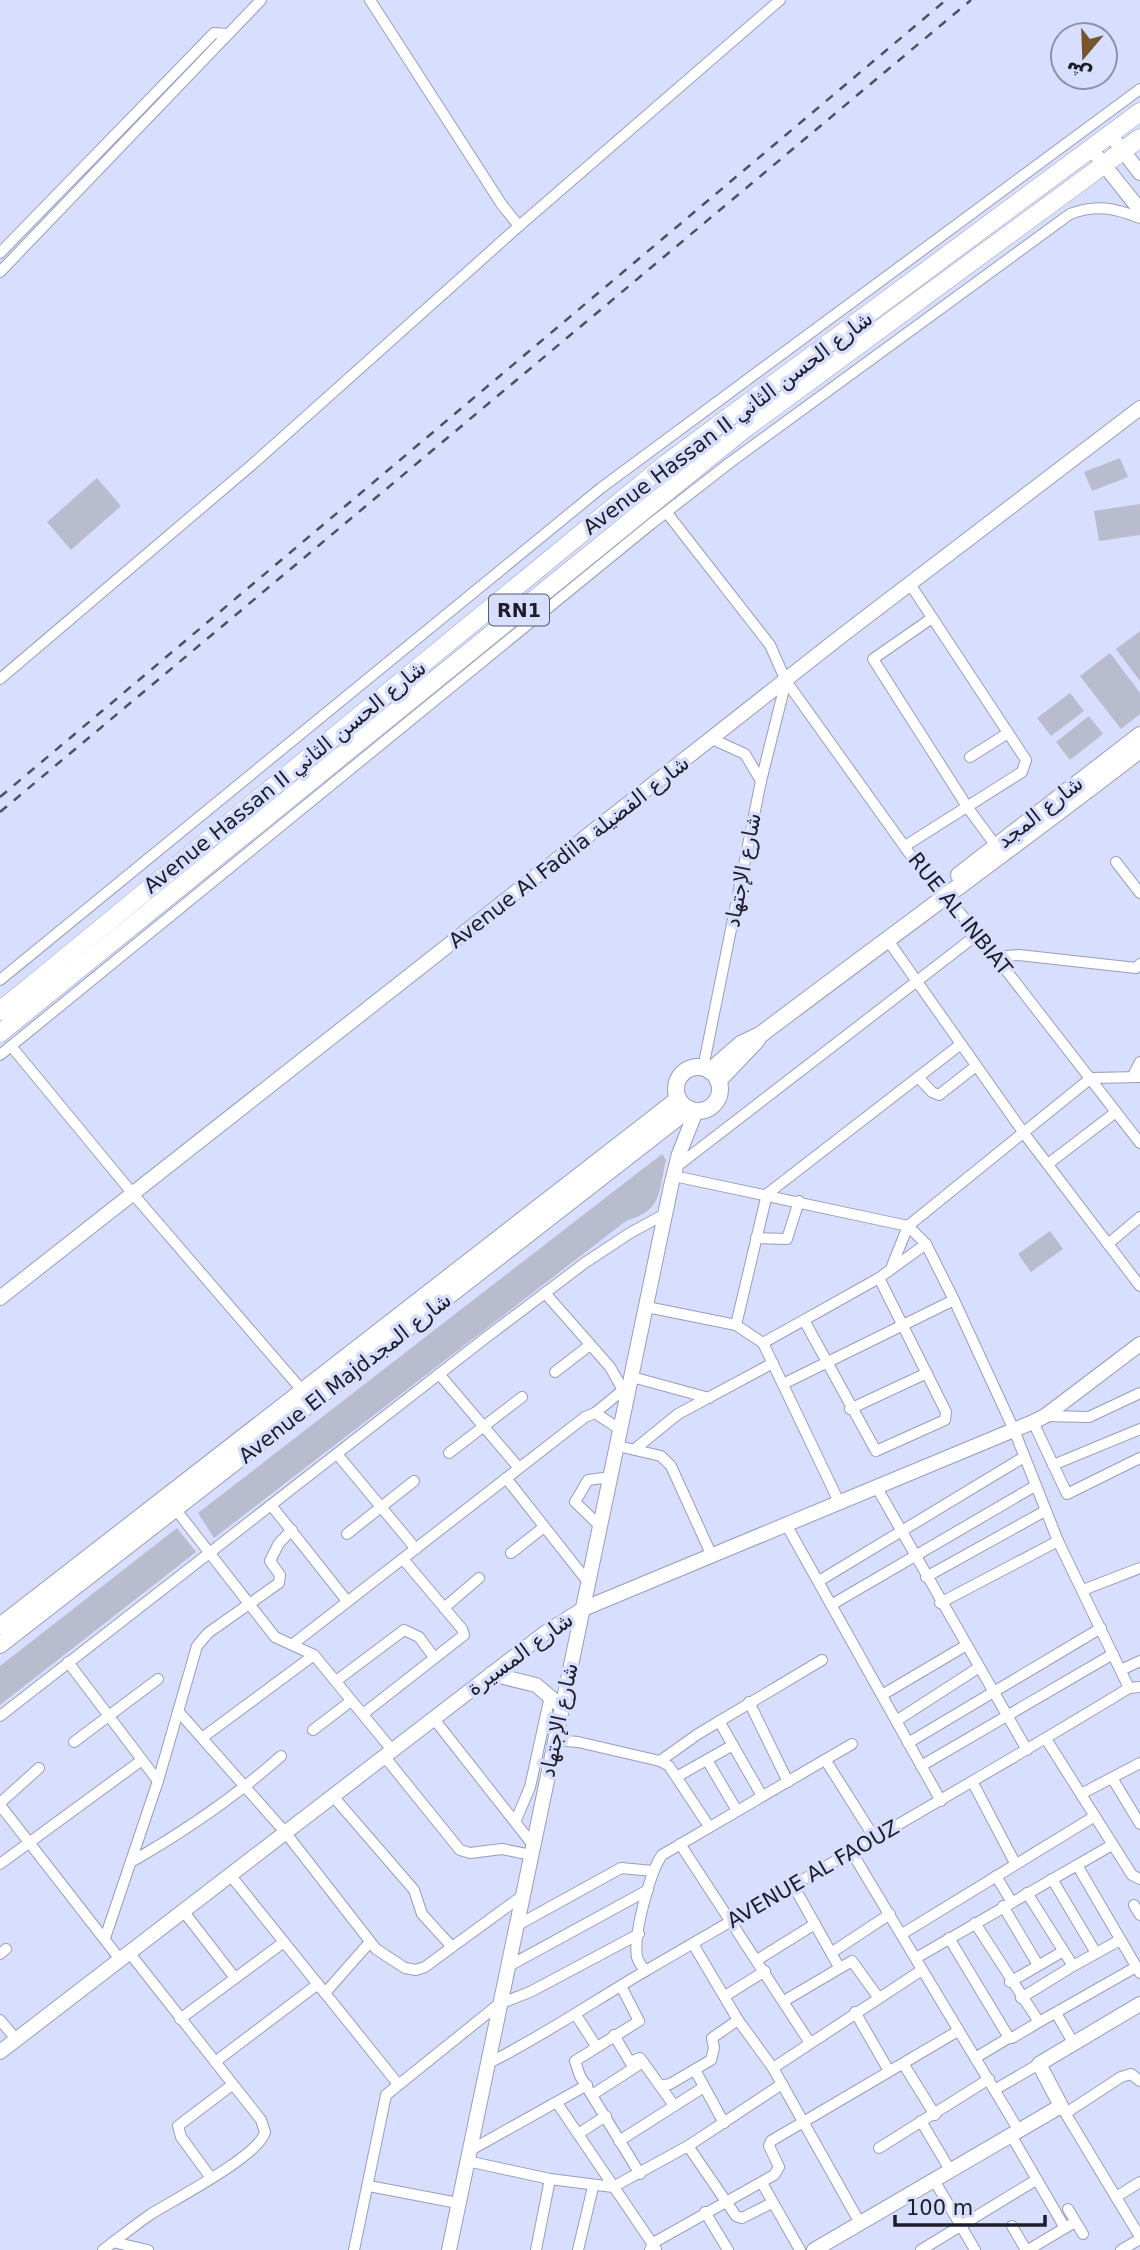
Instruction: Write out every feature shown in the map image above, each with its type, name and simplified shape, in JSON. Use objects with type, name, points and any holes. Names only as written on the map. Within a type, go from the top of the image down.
[{"type":"main road","name":"Avenue Hassan II شارع الحسن الثاني","points":[[0,1011],[667,463],[1140,112]]},
{"type":"main road","name":"Avenue Hassan II شارع الحسن الثاني","points":[[6,1040],[646,518],[1140,138]]},
{"type":"main road","name":"شارع المجد","points":[[946,895],[961,874],[1140,735]]},
{"type":"main road","name":"شارع المجد","points":[[710,1074],[741,1045],[761,1035],[1140,750]]},
{"type":"main road","name":"شارع المجد","points":[[687,1070],[710,1074],[716,1102],[688,1106],[676,1091],[681,1075],[687,1070]]},
{"type":"main road","name":"Avenue El Majdشارع المجد","points":[[0,1626],[171,1503],[688,1106]]},
{"type":"main road","name":"Avenue El Majdشارع المجد","points":[[0,1646],[171,1503]]},
{"type":"street","points":[[0,272],[169,99],[261,0]]},
{"type":"street","points":[[370,0],[502,205],[519,226]]},
{"type":"street","points":[[0,679],[5,672],[81,613],[254,463],[519,226],[780,0]]},
{"type":"street","points":[[0,253],[214,33],[227,34]]},
{"type":"street","points":[[0,980],[601,488],[1140,89]]},
{"type":"street","points":[[1110,134],[1140,173]]},
{"type":"street","points":[[1092,148],[1140,210]]},
{"type":"street","points":[[727,455],[1070,214],[1092,207],[1106,207],[1140,218]]},
{"type":"street","name":"Avenue Al Fadila شارع الفضيلة","points":[[0,1298],[712,739],[785,677],[1140,408]]},
{"type":"street","points":[[646,518],[667,513],[700,476]]},
{"type":"street","name":"RUE AL INBIAT","points":[[667,513],[770,645],[785,677],[905,846],[978,934],[1140,1143]]},
{"type":"street","points":[[905,846],[968,808],[1025,768],[1026,760],[910,584]]},
{"type":"street","points":[[932,618],[873,659],[968,808],[996,846]]},
{"type":"street","name":"شارع الإجتهاد","points":[[710,1074],[761,781],[785,677]]},
{"type":"street","points":[[970,757],[1008,733]]},
{"type":"street","points":[[712,739],[745,754],[761,781]]},
{"type":"street","points":[[1116,862],[1140,893]]},
{"type":"street","points":[[675,1172],[978,934]]},
{"type":"street","points":[[887,939],[1023,1132],[1140,1286]]},
{"type":"street","points":[[996,957],[1019,954],[1136,968],[1140,964]]},
{"type":"street","points":[[0,1055],[6,1040],[133,1194],[308,1397]]},
{"type":"street","points":[[736,1325],[767,1194],[961,1044]]},
{"type":"street","points":[[892,1266],[908,1226],[1091,1078],[1137,1077],[1140,1062]]},
{"type":"street","points":[[918,1077],[939,1096],[976,1066]]},
{"type":"street","name":"شارع الإجتهاد","points":[[449,2250],[688,1106]]},
{"type":"street","points":[[1048,1164],[1116,1112]]},
{"type":"street","points":[[675,1172],[908,1226],[926,1244],[1014,1430],[1058,1541],[1121,1670],[1135,1688]]},
{"type":"street","points":[[756,1238],[787,1239],[799,1201]]},
{"type":"street","points":[[0,1716],[545,1293],[630,1233],[666,1214]]},
{"type":"street","points":[[1108,1244],[1140,1217]]},
{"type":"street","points":[[764,1343],[879,1278],[892,1266],[926,1244]]},
{"type":"street","points":[[805,1322],[872,1447],[881,1450],[947,1417],[879,1278]]},
{"type":"street","points":[[545,1293],[629,1386],[709,1398]]},
{"type":"street","points":[[783,1384],[954,1300]]},
{"type":"street","points":[[646,1307],[736,1325],[764,1343],[840,1504]]},
{"type":"street","points":[[555,1372],[590,1345]]},
{"type":"street","name":"شارع المسيرة","points":[[0,2052],[491,1674],[583,1609],[1039,1419],[1138,1349]]},
{"type":"street","points":[[635,1448],[662,1425],[773,1363]]},
{"type":"street","points":[[850,1409],[927,1373]]},
{"type":"street","points":[[439,1374],[519,1468]]},
{"type":"street","points":[[293,1644],[629,1386]]},
{"type":"street","points":[[1140,1393],[1089,1417],[1039,1419],[1067,1494],[1140,1458]]},
{"type":"street","points":[[449,1453],[522,1397]]},
{"type":"street","points":[[595,1413],[621,1430]]},
{"type":"street","points":[[1054,1465],[1140,1429]]},
{"type":"street","points":[[618,1446],[661,1456],[671,1466],[712,1556]]},
{"type":"street","points":[[337,1454],[416,1549]]},
{"type":"street","points":[[818,1581],[1024,1457]]},
{"type":"street","points":[[600,1526],[575,1502],[589,1480],[611,1477]]},
{"type":"street","points":[[506,1478],[589,1583]]},
{"type":"street","points":[[347,1534],[414,1481]]},
{"type":"street","points":[[831,1605],[915,1558],[939,1539],[1035,1486]]},
{"type":"street","points":[[877,1488],[940,1603],[1027,1750]]},
{"type":"street","points":[[171,1503],[211,1551],[275,1637],[314,1655],[336,1681],[363,1714],[388,1753],[460,1850],[470,1853],[502,1849],[532,1850],[516,1820],[434,1719]]},
{"type":"street","points":[[271,1504],[347,1601]]},
{"type":"street","points":[[926,1577],[1045,1511]]},
{"type":"street","points":[[787,1526],[941,1801]]},
{"type":"street","points":[[511,1553],[544,1527]]},
{"type":"street","points":[[105,1938],[158,1781],[197,1646],[208,1633],[279,1583],[280,1575],[270,1560],[271,1555],[292,1530]]},
{"type":"street","points":[[940,1603],[1058,1541]]},
{"type":"street","points":[[363,1714],[433,1656],[464,1635],[403,1559]]},
{"type":"street","points":[[1083,1590],[1140,1568]]},
{"type":"street","points":[[444,1608],[479,1578]]},
{"type":"street","points":[[908,1743],[1101,1628]]},
{"type":"street","points":[[336,1681],[404,1630],[419,1637],[433,1656]]},
{"type":"street","points":[[882,1695],[965,1646]]},
{"type":"street","points":[[921,1766],[1113,1654]]},
{"type":"street","points":[[202,1738],[314,1655]]},
{"type":"street","points":[[660,1760],[749,1702],[822,1660]]},
{"type":"street","points":[[1121,1670],[1140,1661]]},
{"type":"street","points":[[68,1662],[158,1781]]},
{"type":"street","points":[[896,1721],[978,1668]]},
{"type":"street","points":[[491,1674],[517,1678],[536,1685],[562,1707]]},
{"type":"street","points":[[74,1742],[158,1679]]},
{"type":"street","name":"AVENUE AL FAOUZ","points":[[487,2064],[576,2015],[645,1971],[874,1837],[973,1783],[1135,1688]]},
{"type":"street","points":[[516,1820],[530,1787],[550,1696]]},
{"type":"street","points":[[313,1730],[351,1701]]},
{"type":"street","points":[[749,1702],[789,1782]]},
{"type":"street","points":[[178,1711],[285,1832],[370,1942],[398,1963],[416,1970],[425,1968],[522,1896]]},
{"type":"street","points":[[719,1721],[761,1796]]},
{"type":"street","points":[[1046,1739],[1112,1846],[1132,1875],[1140,1879]]},
{"type":"street","points":[[555,1740],[578,1742],[660,1760],[678,1776],[708,1825]]},
{"type":"street","points":[[645,1971],[636,1955],[639,1934],[653,1871],[662,1855],[708,1825],[789,1782],[852,1744]]},
{"type":"street","points":[[678,1776],[733,1745]]},
{"type":"street","points":[[131,1863],[189,1828],[245,1788],[282,1756]]},
{"type":"street","points":[[0,1864],[142,1760]]},
{"type":"street","points":[[707,1760],[736,1809]]},
{"type":"street","points":[[826,1760],[874,1837]]},
{"type":"street","points":[[1081,1794],[1139,1765]]},
{"type":"street","points":[[38,1768],[0,1804],[105,1938],[124,1955],[215,2062],[261,2120],[264,2136],[240,2159],[103,2250]]},
{"type":"street","points":[[1112,1777],[1140,1824]]},
{"type":"street","points":[[973,1783],[1015,1863]]},
{"type":"street","points":[[332,1795],[414,1890],[422,1914],[452,1947]]},
{"type":"street","points":[[902,1934],[1095,1816]]},
{"type":"street","points":[[680,1844],[810,2043]]},
{"type":"street","points":[[916,1958],[1112,1846]]},
{"type":"street","points":[[851,1851],[958,2031],[996,2089],[1036,2179],[1065,2228]]},
{"type":"street","points":[[975,2058],[1138,1970],[1077,1865]]},
{"type":"street","points":[[516,1926],[621,1868],[653,1871]]},
{"type":"street","points":[[231,1876],[398,2084]]},
{"type":"street","points":[[996,1876],[1038,1965]]},
{"type":"street","points":[[1052,1879],[1096,1953]]},
{"type":"street","points":[[793,1885],[839,1967]]},
{"type":"street","points":[[507,1967],[648,1890]]},
{"type":"street","points":[[1027,1893],[1073,1966]]},
{"type":"street","points":[[1134,1905],[1140,1915]]},
{"type":"street","points":[[184,1912],[235,1978]]},
{"type":"street","points":[[831,1952],[890,1914]]},
{"type":"street","points":[[975,1923],[1010,1982],[1038,2022]]},
{"type":"street","points":[[757,1960],[815,1924]]},
{"type":"street","points":[[354,2250],[386,2095],[499,2004],[530,1992],[639,1934]]},
{"type":"street","points":[[949,1938],[1010,2037]]},
{"type":"street","points":[[1021,1998],[1120,1940]]},
{"type":"street","points":[[180,2019],[284,1942]]},
{"type":"street","points":[[215,2062],[321,1989],[370,1942]]},
{"type":"street","points":[[693,1944],[738,2020],[773,2068],[860,2223]]},
{"type":"street","points":[[1010,1982],[1062,1952]]},
{"type":"street","points":[[784,2000],[839,1967],[854,1962],[878,1997]]},
{"type":"street","points":[[773,2068],[922,1970]]},
{"type":"street","points":[[725,1996],[765,1971]]},
{"type":"street","points":[[621,1986],[639,2021],[575,2061],[589,2090],[640,2174]]},
{"type":"street","points":[[996,2089],[1140,2004]]},
{"type":"street","points":[[855,2012],[889,2071]]},
{"type":"street","points":[[1056,2013],[1074,2044]]},
{"type":"street","points":[[576,2015],[596,2046]]},
{"type":"street","points":[[0,2020],[16,2039]]},
{"type":"street","points":[[660,2086],[670,2084],[711,2060],[713,2036],[738,2020]]},
{"type":"street","points":[[557,2103],[653,2248],[705,2213],[762,2183],[778,2171],[769,2143],[958,2031]]},
{"type":"street","points":[[614,2035],[628,2060],[632,2062],[640,2058],[673,2105]]},
{"type":"street","points":[[468,2156],[557,2103],[643,2062]]},
{"type":"street","points":[[904,2064],[935,2115]]},
{"type":"street","points":[[1039,2064],[1140,2238],[1121,2250]]},
{"type":"street","points":[[695,2070],[724,2123]]},
{"type":"street","points":[[814,2250],[1015,2133],[1121,2077],[1131,2074],[1140,2081]]},
{"type":"street","points":[[878,2148],[989,2079]]},
{"type":"street","points":[[468,2156],[550,2179],[593,2187],[612,2187],[688,2146],[782,2084]]},
{"type":"street","points":[[211,2178],[181,2137],[178,2126],[232,2085]]},
{"type":"street","points":[[619,2141],[704,2087]]},
{"type":"street","points":[[578,2134],[606,2116]]},
{"type":"street","points":[[921,2121],[950,2171]]},
{"type":"street","points":[[688,2146],[739,2218],[772,2203]]},
{"type":"street","points":[[536,2250],[550,2179]]},
{"type":"street","points":[[921,2250],[1036,2179]]},
{"type":"street","points":[[934,2180],[975,2250]]},
{"type":"street","points":[[1116,2197],[1140,2182]]},
{"type":"street","points":[[762,2183],[800,2250]]},
{"type":"street","points":[[369,2186],[458,2203]]},
{"type":"street","points":[[579,2250],[593,2187]]},
{"type":"street","points":[[1068,2209],[1083,2234]]},
{"type":"street","points":[[705,2213],[728,2250]]},
{"type":"street","points":[[1012,2226],[1027,2250],[1075,2222]]},
{"type":"street","points":[[113,2242],[128,2248],[148,2250]]},
{"type":"shaded area","points":[[1120,458],[1128,477],[1092,491],[1084,472]]},
{"type":"shaded area","points":[[97,478],[121,506],[71,550],[47,522]]},
{"type":"shaded area","points":[[1140,504],[1140,535],[1099,541],[1094,511]]},
{"type":"shaded area","points":[[1140,631],[1140,681],[1116,649]]},
{"type":"shaded area","points":[[1110,653],[1140,693],[1140,714],[1121,729],[1080,676]]},
{"type":"shaded area","points":[[1070,693],[1084,711],[1051,736],[1037,718]]},
{"type":"shaded area","points":[[1089,716],[1103,734],[1070,760],[1056,742]]},
{"type":"shaded area","points":[[662,1154],[666,1160],[660,1191],[653,1206],[638,1217],[626,1221],[214,1538],[198,1513]]},
{"type":"shaded area","points":[[1050,1231],[1063,1249],[1031,1272],[1018,1254]]},
{"type":"shaded area","points":[[177,1528],[196,1552],[0,1705],[0,1666]]},
{"type":"railway","points":[[0,797],[946,0]]},
{"type":"railway","points":[[0,812],[971,0]]}]
